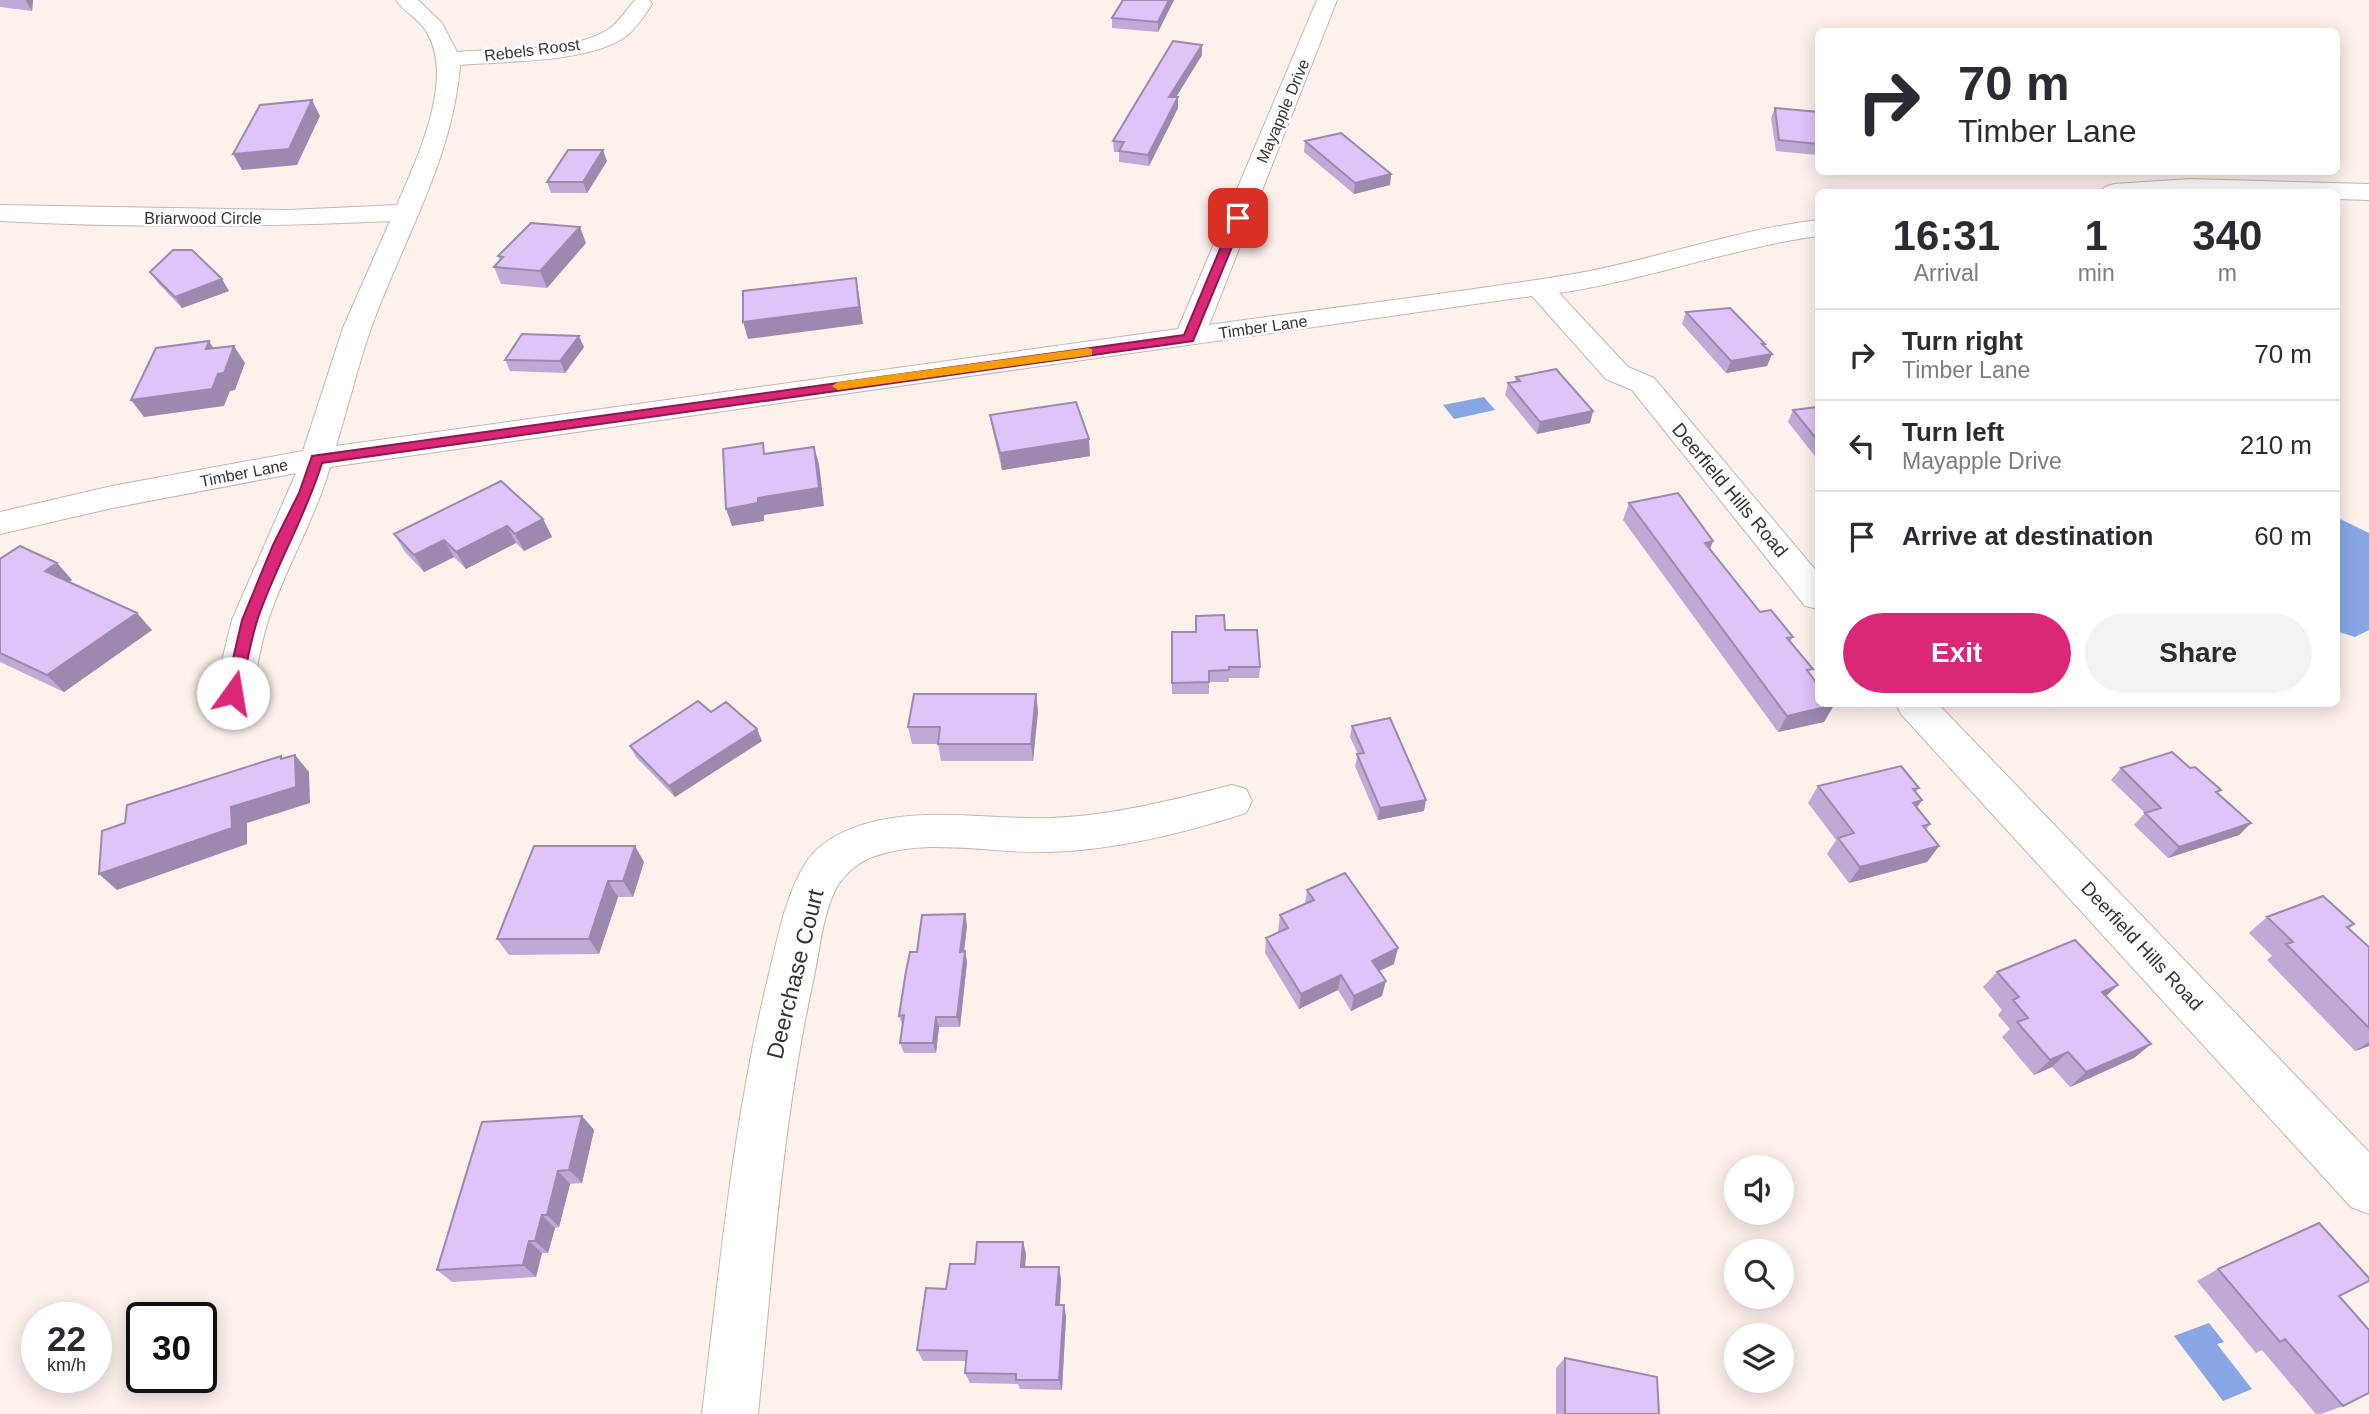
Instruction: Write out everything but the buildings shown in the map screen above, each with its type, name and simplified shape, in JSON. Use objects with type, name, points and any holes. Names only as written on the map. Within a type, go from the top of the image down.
[{"type":"street","points":[[233,693],[250,620],[280,545],[306,493],[357,327],[431,155],[446,98],[449,59],[435,27],[406,0]]},
{"type":"street","name":"Mayapple Drive","points":[[1189,338],[1327,0]]},
{"type":"street","name":"Rebels Roost","points":[[449,59],[567,48],[599,41],[617,32],[642,4]]},
{"type":"street","points":[[2159,189],[2262,189]]},
{"type":"street","points":[[2340,191],[2369,192]]},
{"type":"street","name":"Briarwood Circle","points":[[0,213],[289,218],[406,212]]},
{"type":"street","name":"Timber Lane","points":[[0,523],[112,497],[316,459],[1569,283],[1653,266],[1782,233],[1815,228]]},
{"type":"street","name":"Deerfield Hills Road","points":[[1569,283],[1641,368],[1643,384]]},
{"type":"street","name":"Deerfield Hills Road","points":[[1539,287],[1617,373],[1643,384],[1815,593]]},
{"type":"street","name":"Deerfield Hills Road","points":[[1918,707],[2369,1189]]},
{"type":"street","name":"Deerchase Court","points":[[730,1414],[772,1061],[804,921],[819,880],[831,863],[847,849],[867,840],[906,834],[1073,834],[1161,819],[1232,801]]},
{"type":"water","points":[[1484,397],[1495,410],[1454,419],[1443,405]]},
{"type":"water","points":[[2340,519],[2369,533],[2369,630],[2355,637],[2340,632]]},
{"type":"water","points":[[2209,1323],[2224,1342],[2217,1344],[2252,1389],[2223,1401],[2174,1336]]},
{"type":"slow traffic","points":[[838,386],[1088,352]]},
{"type":"route","points":[[233,693],[250,620],[280,545],[306,493],[316,459],[1189,338],[1238,218]]}]
